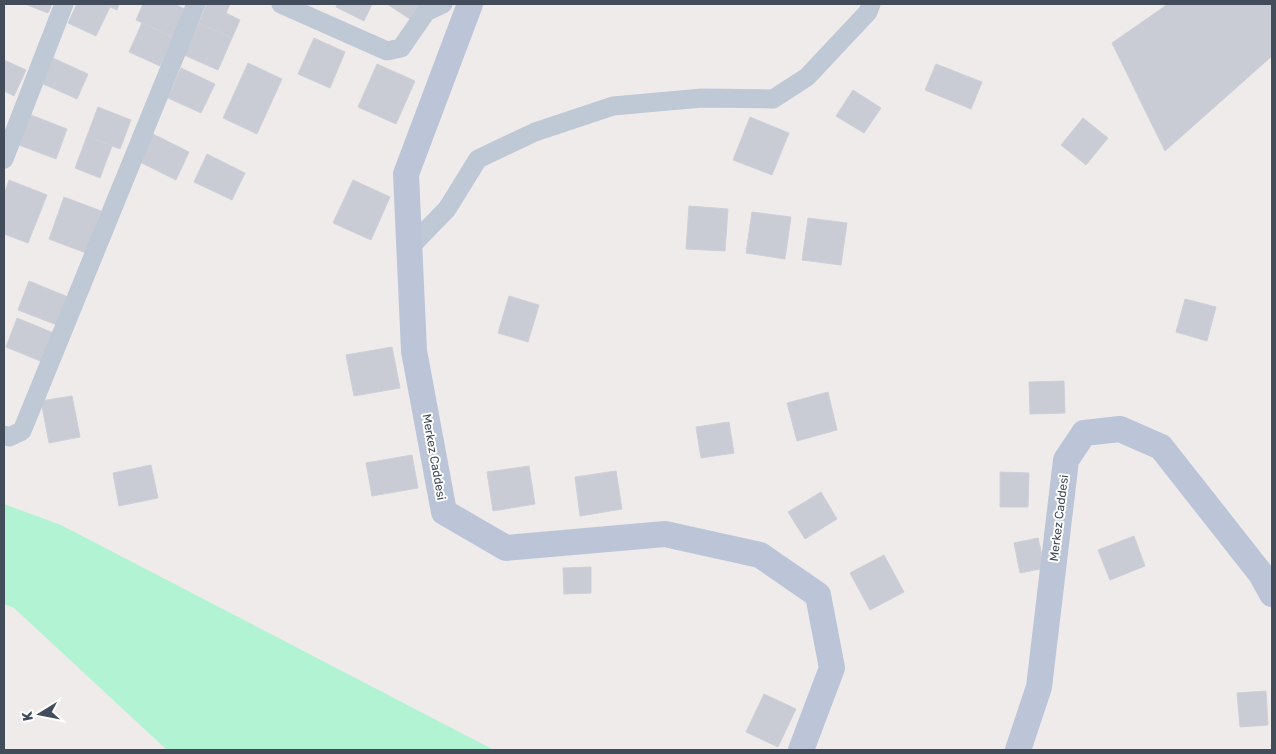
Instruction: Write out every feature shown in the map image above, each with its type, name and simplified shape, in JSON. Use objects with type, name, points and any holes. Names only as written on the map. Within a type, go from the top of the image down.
[{"type":"street","points":[[4,159],[64,4]]},
{"type":"street","points":[[4,435],[9,437],[22,432],[196,4]]},
{"type":"street","points":[[280,4],[387,51],[401,48],[426,12],[443,4]]},
{"type":"street","name":"Merkez Caddesi","points":[[470,4],[406,174],[414,351],[444,512],[506,548],[665,534],[760,555],[818,595],[832,668],[801,750]]},
{"type":"street","points":[[410,247],[446,209],[478,159],[535,132],[613,106],[702,98],[773,99],[807,77],[868,12],[871,4]]},
{"type":"street","name":"Merkez Caddesi","points":[[1018,750],[1039,687],[1066,460],[1084,433],[1120,429],[1161,447],[1261,574],[1272,594]]},
{"type":"green space","points":[[4,504],[61,525],[494,750],[167,750],[14,608],[4,604]]},
{"type":"building","points":[[25,4],[52,4],[48,13]]},
{"type":"building","points":[[77,4],[103,4],[110,7],[96,36],[68,23]]},
{"type":"building","points":[[103,4],[119,4],[117,10]]},
{"type":"building","points":[[143,4],[174,4],[185,9],[173,37],[136,20]]},
{"type":"building","points":[[207,4],[230,4],[226,13],[240,20],[232,38],[199,23]]},
{"type":"building","points":[[337,4],[372,4],[364,21],[336,7]]},
{"type":"building","points":[[387,4],[420,4],[410,19]]},
{"type":"building","points":[[1168,4],[1272,4],[1272,56],[1165,151],[1112,43]]},
{"type":"building","points":[[142,23],[173,37],[160,66],[129,52]]},
{"type":"building","points":[[199,23],[232,38],[218,70],[184,55]]},
{"type":"building","points":[[314,38],[345,52],[330,88],[298,74]]},
{"type":"building","points":[[53,58],[88,74],[77,99],[41,83]]},
{"type":"building","points":[[4,60],[26,70],[14,96],[4,91]]},
{"type":"building","points":[[248,63],[282,79],[257,134],[223,118]]},
{"type":"building","points":[[377,64],[415,81],[396,124],[358,107]]},
{"type":"building","points":[[936,64],[982,82],[971,109],[925,90]]},
{"type":"building","points":[[181,68],[215,84],[201,113],[168,98]]},
{"type":"building","points":[[853,90],[881,108],[864,133],[836,116]]},
{"type":"building","points":[[98,107],[131,120],[120,149],[87,136]]},
{"type":"building","points":[[31,115],[67,129],[56,159],[19,145]]},
{"type":"building","points":[[750,117],[789,133],[772,175],[733,160]]},
{"type":"building","points":[[1083,118],[1108,138],[1086,165],[1061,145]]},
{"type":"building","points":[[151,133],[189,152],[176,180],[138,161]]},
{"type":"building","points":[[87,136],[112,146],[100,178],[75,168]]},
{"type":"building","points":[[207,154],[245,173],[232,200],[194,182]]},
{"type":"building","points":[[9,180],[47,195],[28,243],[4,234],[4,195]]},
{"type":"building","points":[[353,180],[390,197],[371,240],[333,223]]},
{"type":"building","points":[[64,197],[101,211],[86,253],[49,239]]},
{"type":"building","points":[[689,206],[728,209],[725,251],[686,249]]},
{"type":"building","points":[[752,212],[791,217],[785,259],[746,253]]},
{"type":"building","points":[[808,218],[847,223],[841,265],[802,260]]},
{"type":"building","points":[[29,281],[68,297],[57,325],[18,310]]},
{"type":"building","points":[[509,296],[539,305],[528,342],[498,333]]},
{"type":"building","points":[[1185,299],[1216,307],[1207,341],[1176,332]]},
{"type":"building","points":[[17,318],[56,334],[45,363],[6,347]]},
{"type":"building","points":[[392,347],[400,388],[354,396],[346,355]]},
{"type":"building","points":[[1064,381],[1065,413],[1030,414],[1029,382]]},
{"type":"building","points":[[828,392],[837,430],[797,441],[787,403]]},
{"type":"building","points":[[72,396],[80,437],[49,443],[41,401]]},
{"type":"building","points":[[729,422],[734,453],[701,458],[696,427]]},
{"type":"building","points":[[412,455],[418,488],[372,496],[366,463]]},
{"type":"building","points":[[151,465],[158,498],[119,506],[113,473]]},
{"type":"building","points":[[529,466],[535,504],[493,511],[487,472]]},
{"type":"building","points":[[616,471],[622,509],[580,516],[575,477]]},
{"type":"building","points":[[1000,472],[1029,473],[1028,507],[1000,507]]},
{"type":"building","points":[[821,492],[837,519],[805,539],[788,512]]},
{"type":"building","points":[[1134,536],[1145,566],[1110,580],[1098,550]]},
{"type":"building","points":[[1038,538],[1045,568],[1020,573],[1014,543]]},
{"type":"building","points":[[884,555],[904,592],[870,610],[850,573]]},
{"type":"building","points":[[591,567],[591,593],[564,594],[563,568]]},
{"type":"building","points":[[1266,691],[1268,725],[1240,727],[1237,693]]},
{"type":"building","points":[[764,694],[796,709],[778,747],[746,732]]}]
